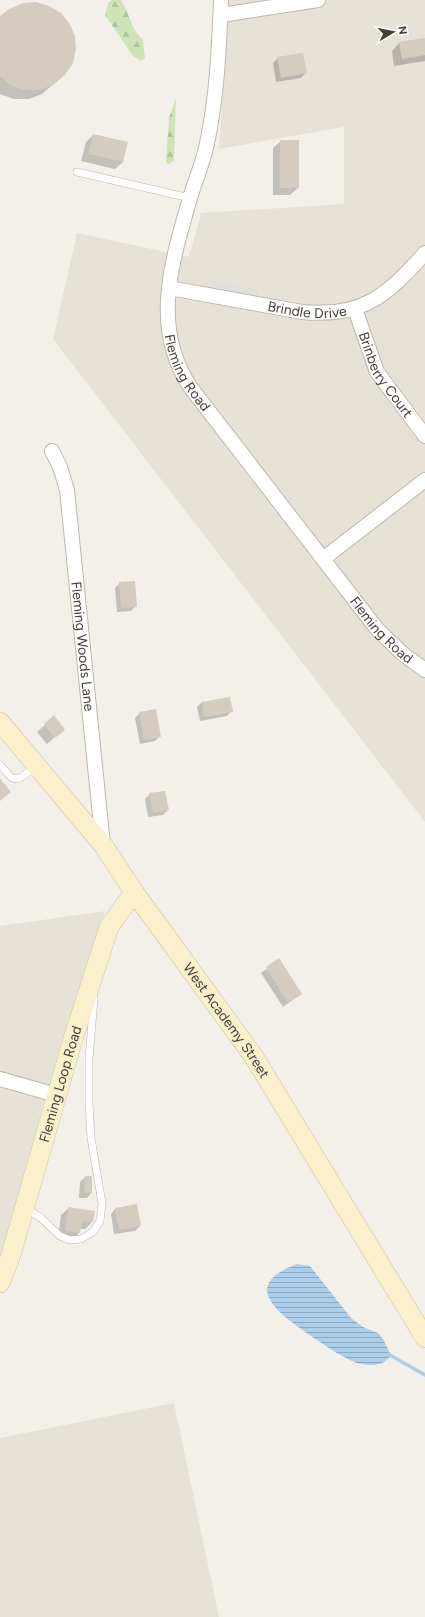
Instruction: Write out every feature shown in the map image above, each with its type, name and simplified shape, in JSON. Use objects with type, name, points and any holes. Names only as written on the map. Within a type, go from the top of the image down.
[{"type":"main road","name":"West Academy Street","points":[[0,722],[103,844],[134,892],[254,1057],[424,1334]]},
{"type":"main road","name":"Fleming Loop Road","points":[[0,1283],[10,1258],[56,1095],[109,927],[134,892]]},
{"type":"street","name":"Fleming Road","points":[[221,0],[217,80],[206,149],[190,198],[169,288],[169,340],[181,374],[323,559],[389,642],[425,670]]},
{"type":"street","points":[[220,15],[318,0]]},
{"type":"street","name":"Brindle Drive","points":[[169,288],[302,312],[318,314],[337,312],[355,309],[390,290],[425,253]]},
{"type":"street","name":"Brinberry Court","points":[[355,309],[377,372],[425,436]]},
{"type":"street","name":"Fleming Woods Lane","points":[[52,451],[60,467],[67,490],[103,844]]},
{"type":"street","points":[[323,559],[425,480]]},
{"type":"street","points":[[0,1079],[56,1095]]},
{"type":"lane","points":[[77,172],[190,198]]},
{"type":"lane","points":[[0,765],[12,778],[18,779],[37,766]]},
{"type":"lane","points":[[24,1207],[41,1218],[60,1236],[70,1240],[81,1239],[93,1232],[100,1221],[102,1203],[91,1138],[89,1103],[89,1059],[94,971]]},
{"type":"shaded area","points":[[228,0],[425,0],[425,822],[53,339],[77,233],[189,257],[201,213],[344,204],[344,127],[219,149]]},
{"type":"shaded area","points":[[213,281],[257,289],[260,298],[207,289]]},
{"type":"shaded area","points":[[105,911],[55,1072],[0,1261],[0,926]]},
{"type":"shaded area","points":[[174,1403],[219,1617],[0,1617],[0,1438]]},
{"type":"green space","points":[[112,0],[121,0],[133,26],[143,40],[145,58],[141,61],[133,56],[105,15],[108,3]]},
{"type":"green space","points":[[176,98],[174,160],[169,164],[166,163],[169,118]]},
{"type":"water","points":[[297,1264],[310,1266],[351,1318],[363,1327],[378,1333],[383,1339],[391,1355],[388,1359],[373,1365],[356,1363],[349,1360],[311,1336],[278,1310],[270,1300],[267,1291],[270,1282],[279,1273]]},
{"type":"building","points":[[36,2],[49,6],[61,13],[69,23],[75,36],[76,49],[73,63],[65,75],[53,85],[39,90],[24,90],[10,85],[0,76],[0,16],[9,9],[23,3]]},
{"type":"building","points":[[425,38],[425,55],[402,59],[399,42]]},
{"type":"building","points":[[303,53],[307,73],[281,78],[277,57]]},
{"type":"building","points":[[93,134],[128,142],[123,162],[88,154]]},
{"type":"building","points":[[280,140],[299,140],[299,188],[280,188]]},
{"type":"building","points":[[135,581],[137,607],[121,608],[119,582]]},
{"type":"building","points":[[230,697],[233,712],[204,717],[202,702]]},
{"type":"building","points":[[156,709],[161,737],[144,740],[139,712]]},
{"type":"building","points":[[54,715],[65,730],[55,738],[44,724]]},
{"type":"building","points":[[0,778],[11,792],[0,801]]},
{"type":"building","points":[[165,791],[169,810],[153,813],[149,793]]},
{"type":"building","points":[[279,958],[302,994],[288,1003],[266,967]]},
{"type":"building","points":[[85,1176],[92,1176],[92,1193],[84,1193]]},
{"type":"building","points":[[137,1204],[141,1226],[119,1230],[115,1208]]},
{"type":"building","points":[[68,1207],[95,1211],[93,1222],[82,1221],[80,1233],[65,1231]]},
{"type":"waterway","points":[[388,1354],[425,1375]]}]
